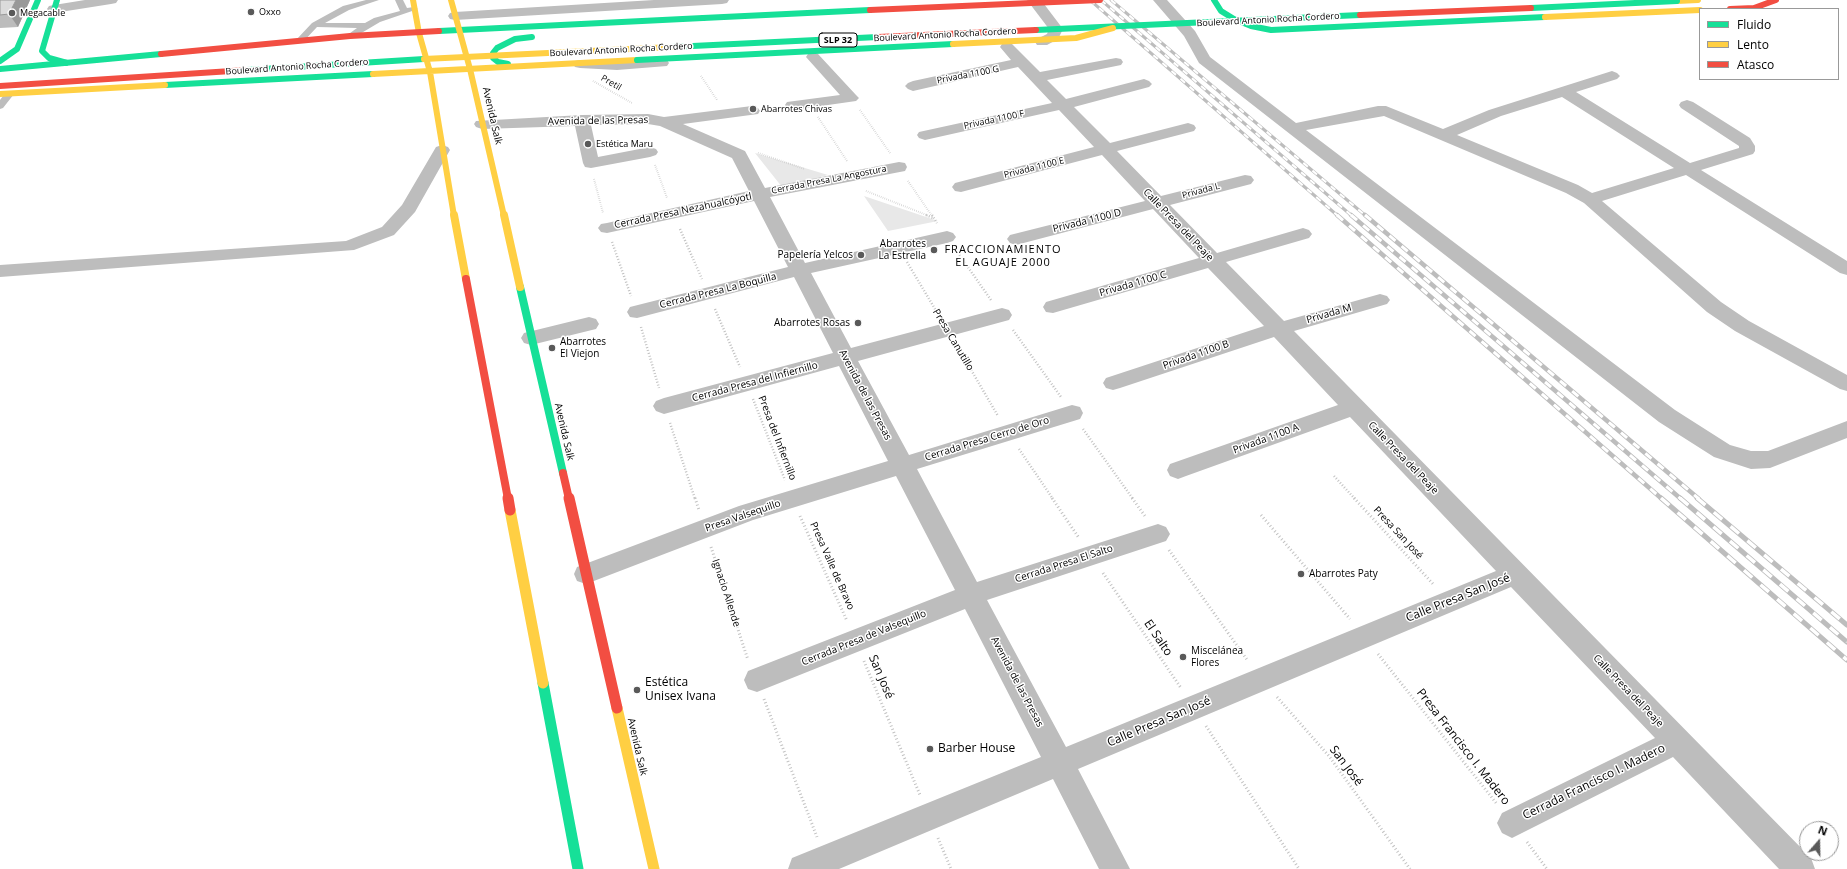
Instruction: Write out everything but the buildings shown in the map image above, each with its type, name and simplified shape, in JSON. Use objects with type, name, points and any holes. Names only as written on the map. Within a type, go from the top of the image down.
[{"type":"main road","points":[[0,61],[17,49],[38,0]]},
{"type":"main road","name":"Avenida Salk","points":[[451,0],[458,31],[470,69],[654,869]]},
{"type":"main road","points":[[0,69],[350,36],[1100,0]]},
{"type":"main road","points":[[1214,0],[1221,11],[1234,19],[1251,26],[1271,30],[1699,10]]},
{"type":"main road","name":"Boulevard Antonio Rocha Cordero","points":[[0,86],[449,57],[1113,28],[1698,0]]},
{"type":"main road","points":[[1754,8],[1776,0]]},
{"type":"main road","points":[[55,4],[42,51],[49,58],[67,63]]},
{"type":"main road","points":[[414,5],[419,33],[430,72],[442,150],[578,869]]},
{"type":"main road","name":"Boulevard Antonio Rocha Cordero","points":[[1161,7],[1186,13]]},
{"type":"main road","name":"Boulevard Antonio Rocha Cordero","points":[[1210,12],[1242,10]]},
{"type":"main road","points":[[1035,19],[1059,18]]},
{"type":"main road","points":[[531,66],[498,62],[493,58],[493,53],[497,48],[510,41],[540,38],[624,22]]},
{"type":"main road","points":[[563,64],[1076,38],[1113,28]]},
{"type":"main road","name":"Boulevard Antonio Rocha Cordero","points":[[488,46],[540,38]]},
{"type":"main road","points":[[146,56],[237,53],[377,44]]},
{"type":"main road","points":[[456,48],[472,47]]},
{"type":"main road","name":"Boulevard Antonio Rocha Cordero","points":[[150,67],[433,49]]},
{"type":"main road","points":[[297,79],[369,69],[384,62],[391,54],[391,50]]},
{"type":"main road","name":"Boulevard Antonio Rocha Cordero","points":[[5,94],[563,64]]},
{"type":"main road","points":[[0,76],[79,71]]},
{"type":"street","points":[[55,4],[111,0]]},
{"type":"street","points":[[455,16],[548,5],[722,0]]},
{"type":"street","name":"Boulevard Antonio Rocha Cordero","points":[[563,64],[617,66],[1007,47],[1040,43],[1053,36],[1056,29],[1034,0]]},
{"type":"street","points":[[1161,7],[1190,34],[1204,60],[1667,416],[1722,451],[1751,460],[1770,460],[1847,428]]},
{"type":"street","name":"Calle Presa del Peaje","points":[[1007,47],[1800,869]]},
{"type":"street","points":[[793,105],[851,98],[813,57]]},
{"type":"street","name":"Privada 1100 G","points":[[913,86],[1029,70],[1116,62]]},
{"type":"street","points":[[1442,135],[1495,113],[1612,76]]},
{"type":"street","name":"Privada 1100 F","points":[[925,135],[1063,105],[1144,84]]},
{"type":"street","points":[[1563,91],[1847,269]]},
{"type":"street","points":[[1590,199],[1747,151],[1748,146],[1744,141],[1687,105]]},
{"type":"street","points":[[656,120],[752,111]]},
{"type":"street","points":[[1293,128],[1378,111],[1386,112],[1572,189],[1590,199],[1714,306],[1742,326],[1847,384]]},
{"type":"street","points":[[582,120],[591,163],[650,152]]},
{"type":"street","name":"Avenida de las Presas","points":[[482,124],[582,120],[656,120],[739,155],[1115,869]]},
{"type":"street","name":"Privada 1100 E","points":[[961,187],[1188,128]]},
{"type":"street","points":[[0,271],[348,246],[388,231],[409,208],[442,150]]},
{"type":"street","name":"Cerrada Presa La Angostura","points":[[760,194],[899,167]]},
{"type":"street","name":"Privada L","points":[[1158,203],[1245,180]]},
{"type":"street","name":"Cerrada Presa Nezahualcóyotl","points":[[606,228],[760,194]]},
{"type":"street","name":"Privada 1100 D","points":[[1016,239],[1158,203]]},
{"type":"street","points":[[1213,261],[1303,234]]},
{"type":"street","points":[[800,270],[947,236]]},
{"type":"street","name":"Privada 1100 C","points":[[1053,307],[1213,261]]},
{"type":"street","name":"Cerrada Presa La Boquilla","points":[[637,312],[800,270]]},
{"type":"street","name":"Privada M","points":[[1279,328],[1380,300]]},
{"type":"street","name":"Cerrada Presa del Infiernillo","points":[[664,406],[1002,316]]},
{"type":"street","points":[[531,338],[589,324]]},
{"type":"street","name":"Privada 1100 B","points":[[1113,383],[1279,328]]},
{"type":"street","name":"Privada 1100 A","points":[[1178,470],[1355,407]]},
{"type":"street","name":"Cerrada Presa Cerro de Oro","points":[[902,464],[1072,413]]},
{"type":"street","name":"Presa Valsequillo","points":[[586,574],[746,513],[902,464]]},
{"type":"street","name":"Cerrada Presa El Salto","points":[[970,595],[1158,534]]},
{"type":"street","name":"Calle Presa San José","points":[[814,864],[1515,574]]},
{"type":"street","name":"Cerrada Presa de Valsequillo","points":[[757,680],[970,595]]},
{"type":"street","name":"Cerrada Francisco I. Madero","points":[[1512,823],[1677,742]]},
{"type":"lane","points":[[300,40],[315,25],[346,8],[375,0]]},
{"type":"lane","points":[[399,0],[404,12]]},
{"type":"lane","points":[[350,36],[377,20],[404,12],[414,5]]},
{"type":"lane","points":[[315,25],[368,26]]},
{"type":"lane","points":[[0,106],[5,94]]},
{"type":"path","points":[[692,62],[726,114]]},
{"type":"path","name":"Pretil","points":[[563,64],[644,110],[656,120]]},
{"type":"path","points":[[810,103],[856,175]]},
{"type":"path","points":[[658,174],[673,214],[690,252]]},
{"type":"path","name":"Presa Canutillo","points":[[899,248],[1008,432]]},
{"type":"path","name":"Ignacio Allende","points":[[637,312],[664,406],[743,648],[757,680],[814,864]]},
{"type":"path","name":"Presa del Infiernillo","points":[[726,335],[792,498]]},
{"type":"path","points":[[1008,432],[1040,480]]},
{"type":"path","name":"Presa San José","points":[[1334,476],[1450,601]]},
{"type":"path","name":"Presa Valle de Bravo","points":[[792,498],[856,641]]},
{"type":"path","points":[[1261,515],[1364,636]]},
{"type":"path","points":[[1214,613],[1261,679]]},
{"type":"path","name":"El Salto","points":[[1133,618],[1194,707]]},
{"type":"path","name":"Presa Francisco I. Madero","points":[[1364,636],[1547,869]]},
{"type":"path","name":"San José","points":[[856,641],[889,720]]},
{"type":"path","name":"San José","points":[[1261,679],[1329,756],[1410,869]]},
{"type":"path","points":[[1194,707],[1299,869]]},
{"type":"shaded area","points":[[755,153],[828,175],[782,187]]},
{"type":"shaded area","points":[[864,196],[938,221],[888,231]]},
{"type":"railway","points":[[1090,0],[1338,216]]},
{"type":"railway","points":[[1101,0],[1352,216]]},
{"type":"railway","points":[[1111,0],[1366,216]]},
{"type":"railway","points":[[1337,215],[1662,499]]},
{"type":"railway","points":[[1351,215],[1681,499]]},
{"type":"railway","points":[[1365,215],[1699,499]]},
{"type":"railway","points":[[1661,498],[1847,660]]},
{"type":"railway","points":[[1680,498],[1847,642]]},
{"type":"railway","points":[[1697,498],[1847,625]]},
{"type":"traffic: fast","points":[[0,61],[17,49],[38,0]]},
{"type":"traffic: fast","points":[[57,0],[42,51],[49,58],[67,63]]},
{"type":"traffic: fast","points":[[1214,0],[1221,11],[1234,19],[1251,26],[1271,30],[1545,17]]},
{"type":"traffic: fast","points":[[1531,8],[1677,1]]},
{"type":"traffic: fast","points":[[703,18],[870,10]]},
{"type":"traffic: fast","points":[[1036,30],[1360,15]]},
{"type":"traffic: fast","points":[[439,31],[703,18]]},
{"type":"traffic: fast","points":[[508,64],[498,62],[493,58],[493,53],[497,48],[515,39],[532,37]]},
{"type":"traffic: fast","points":[[672,47],[878,37]]},
{"type":"traffic: fast","points":[[637,60],[953,44]]},
{"type":"traffic: fast","points":[[0,69],[161,54]]},
{"type":"traffic: fast","points":[[247,70],[424,59]]},
{"type":"traffic: fast","points":[[165,85],[373,74]]},
{"type":"traffic: fast","points":[[520,287],[563,473]]},
{"type":"traffic: fast","points":[[543,683],[578,869]]},
{"type":"traffic: slow","points":[[413,0],[419,33],[430,72],[442,150],[466,279]]},
{"type":"traffic: slow","points":[[451,0],[470,69],[520,287]]},
{"type":"traffic: slow","points":[[1677,1],[1698,0]]},
{"type":"traffic: slow","points":[[1545,17],[1699,10]]},
{"type":"traffic: slow","points":[[953,44],[1076,38],[1113,28]]},
{"type":"traffic: slow","points":[[424,59],[672,47]]},
{"type":"traffic: slow","points":[[373,74],[637,60]]},
{"type":"traffic: slow","points":[[0,94],[165,85]]},
{"type":"traffic: slow","points":[[510,510],[543,683]]},
{"type":"traffic: slow","points":[[617,708],[654,869]]},
{"type":"traffic: jam","points":[[870,10],[1100,0]]},
{"type":"traffic: jam","points":[[1754,8],[1776,0]]},
{"type":"traffic: jam","points":[[1360,15],[1531,8]]},
{"type":"traffic: jam","points":[[878,37],[1036,30]]},
{"type":"traffic: jam","points":[[161,54],[350,36],[439,31]]},
{"type":"traffic: jam","points":[[0,86],[247,70]]},
{"type":"traffic: jam","points":[[466,279],[510,510]]},
{"type":"traffic: jam","points":[[563,473],[617,708]]},
{"type":"place","name":"Oxxo","points":[[251,12]]},
{"type":"place","name":"Megacable","points":[[12,13]]},
{"type":"place","name":"Abarrotes Chivas","points":[[753,109]]},
{"type":"place","name":"Estética Maru","points":[[588,144]]},
{"type":"place","name":"Abarrotes La Estrella","points":[[934,250]]},
{"type":"place","name":"Papelería Yelcos","points":[[861,255]]},
{"type":"place","name":"Abarrotes Rosas","points":[[858,323]]},
{"type":"place","name":"Abarrotes El Viejon","points":[[552,348]]},
{"type":"place","name":"Abarrotes Paty","points":[[1301,574]]},
{"type":"place","name":"Miscelánea Flores","points":[[1183,657]]},
{"type":"place","name":"Estética Unisex Ivana","points":[[637,690]]},
{"type":"place","name":"Barber House","points":[[930,749]]},
{"type":"district","name":"FRACCIONAMIENTO EL AGUAJE 2000","points":[[1003,256]]}]
